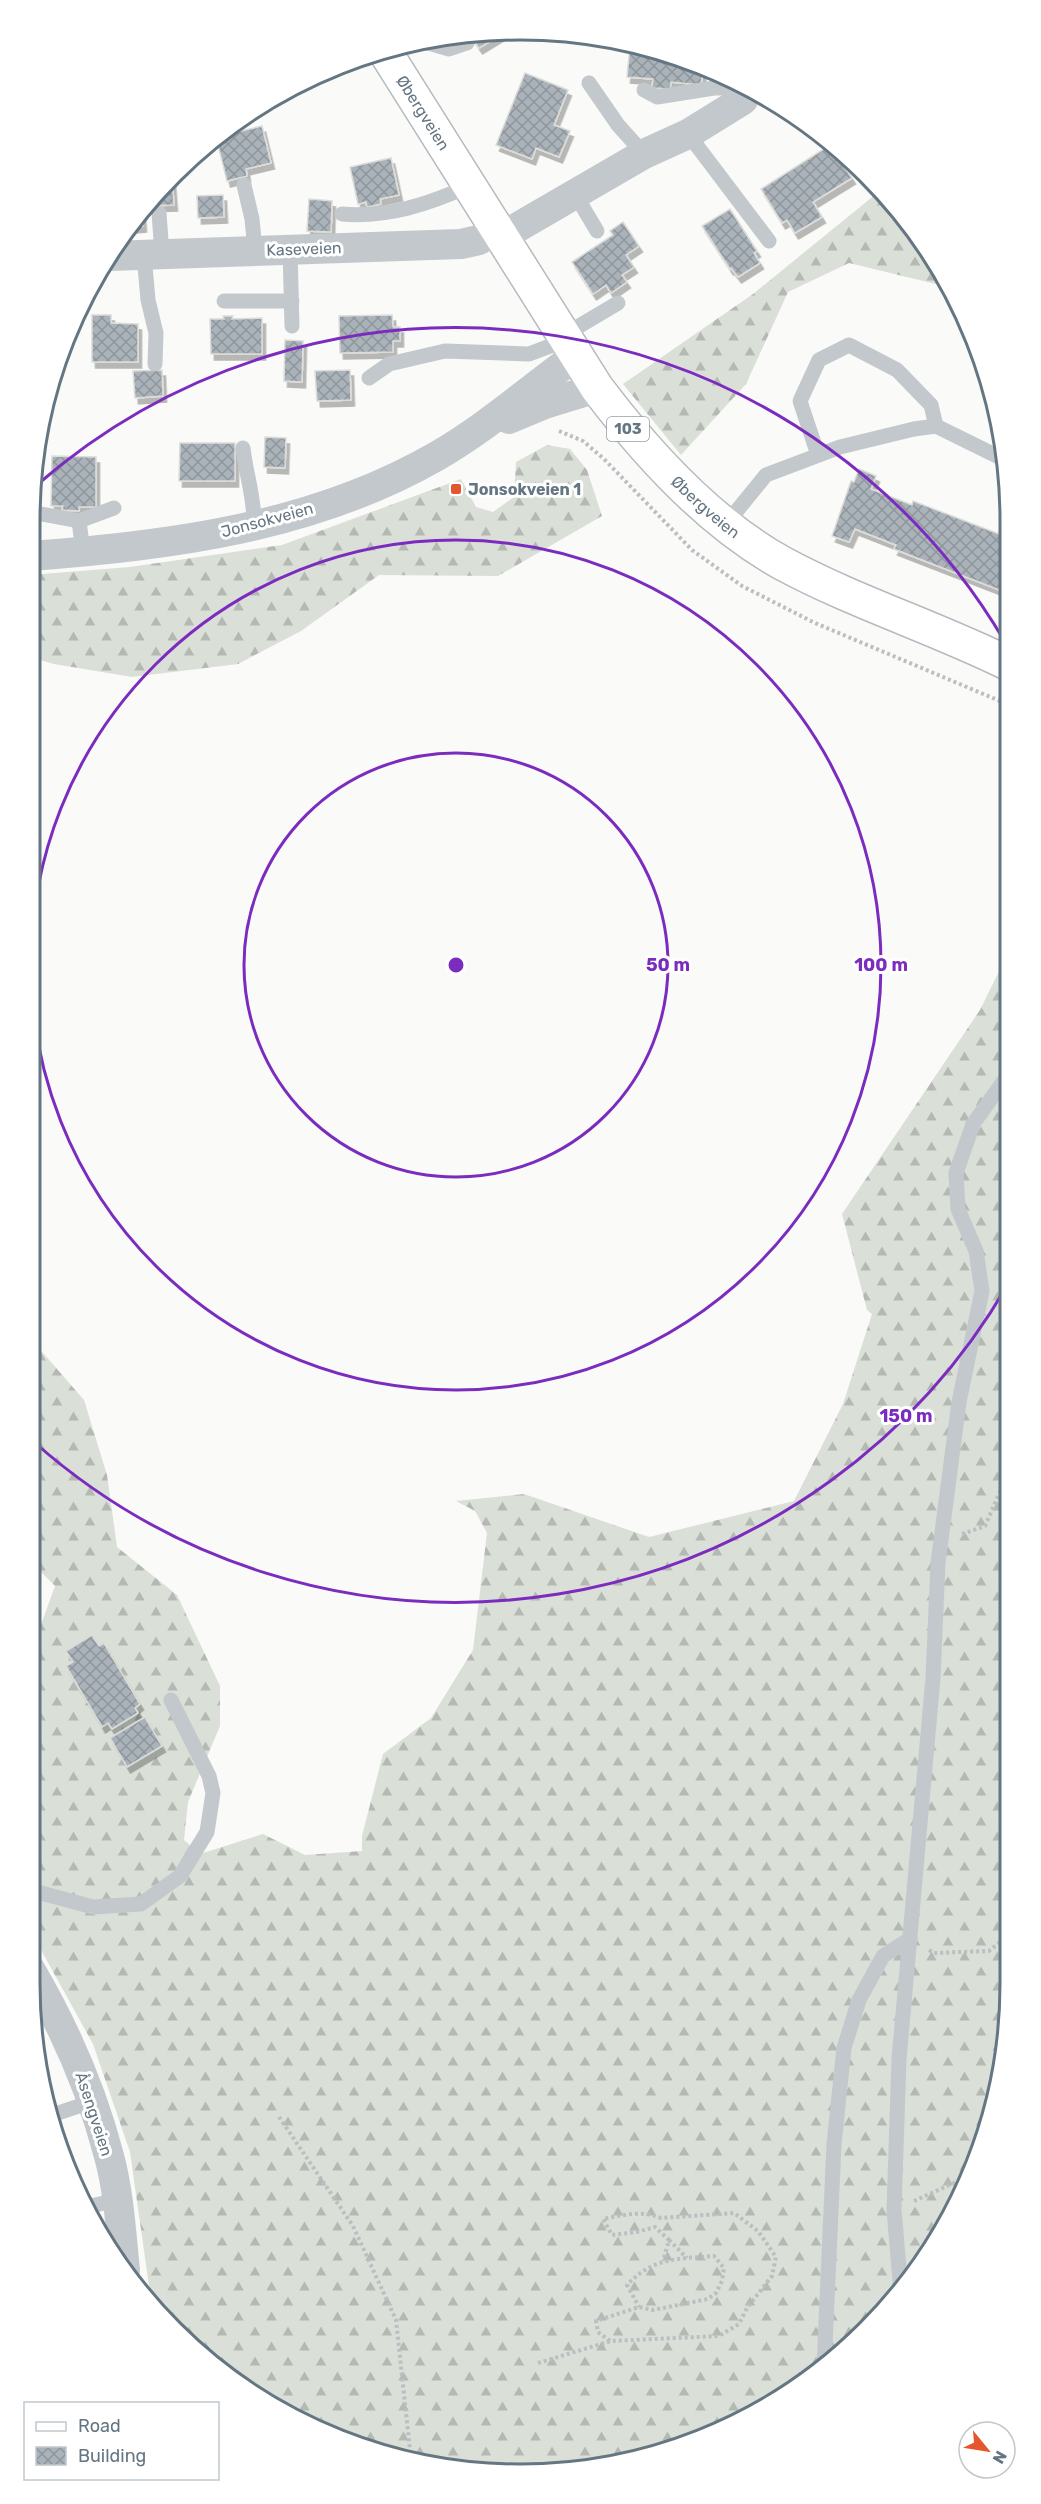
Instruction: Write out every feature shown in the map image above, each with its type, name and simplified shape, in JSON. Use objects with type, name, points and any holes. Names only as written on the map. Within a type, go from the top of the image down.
[{"type":"main road","name":"Øbergveien","points":[[390,59],[597,388],[631,433],[681,483],[726,524],[781,562],[1000,660]]},
{"type":"street","points":[[499,234],[644,154],[688,134],[743,96]]},
{"type":"street","name":"Kaseveien","points":[[120,256],[461,244],[499,234]]},
{"type":"street","name":"Jonsokveien","points":[[40,555],[136,548],[254,526],[315,508],[374,486],[435,457],[486,426],[569,343]]},
{"type":"street","name":"Jonsokveien","points":[[486,426],[517,417],[544,404],[597,388]]},
{"type":"street","name":"Åsengveien","points":[[45,2016],[83,2076],[109,2155],[118,2200],[123,2253]]},
{"type":"lane","points":[[443,47],[449,49],[462,45]]},
{"type":"lane","points":[[589,83],[618,125],[644,154]]},
{"type":"lane","points":[[644,90],[657,97],[714,88],[735,91]]},
{"type":"lane","points":[[688,134],[769,241]]},
{"type":"lane","points":[[244,184],[252,219],[255,250]]},
{"type":"lane","points":[[342,214],[364,216],[407,209],[469,186]]},
{"type":"lane","points":[[575,194],[597,231]]},
{"type":"lane","points":[[155,364],[156,333],[148,300],[159,213]]},
{"type":"lane","points":[[290,249],[292,326]]},
{"type":"lane","points":[[224,302],[292,301]]},
{"type":"lane","points":[[369,378],[389,364],[445,351],[529,354],[569,343],[618,303]]},
{"type":"lane","points":[[818,455],[800,401],[819,360],[849,345],[897,370],[931,405],[936,426]]},
{"type":"lane","points":[[726,524],[766,475],[840,447],[936,426],[996,455]]},
{"type":"lane","points":[[243,448],[246,473],[255,506],[254,526]]},
{"type":"lane","points":[[40,514],[79,521],[114,508]]},
{"type":"lane","points":[[79,521],[83,552]]},
{"type":"lane","points":[[900,2277],[894,2210],[899,2059],[933,1678],[940,1542],[959,1402],[982,1291],[976,1251],[958,1209],[956,1173],[973,1124],[1000,1086]]},
{"type":"lane","points":[[40,1893],[93,1907],[141,1904],[180,1876],[207,1832],[213,1793],[209,1776],[171,1700]]},
{"type":"lane","points":[[825,2354],[834,2144],[844,2048],[859,2000],[883,1956],[910,1939]]},
{"type":"lane","points":[[58,2113],[91,2102]]},
{"type":"lane","points":[[95,2205],[118,2200]]},
{"type":"path","points":[[940,1542],[985,1526],[1000,1492]]},
{"type":"path","points":[[910,1939],[934,1953],[988,1951],[1000,1942]]},
{"type":"path","points":[[279,2117],[353,2226],[396,2320],[410,2450]]},
{"type":"path","points":[[894,2210],[958,2181]]},
{"type":"path","points":[[538,2363],[611,2341],[719,2336],[739,2324],[747,2308],[772,2276],[776,2257],[758,2231],[734,2213],[661,2218],[651,2214],[628,2214],[603,2219],[612,2235],[655,2227],[687,2258]]},
{"type":"path","points":[[663,2261],[669,2240]]},
{"type":"path","points":[[611,2341],[598,2332],[596,2320],[639,2307],[653,2310],[708,2299],[716,2293],[722,2281],[724,2268],[714,2256],[663,2261],[639,2272],[627,2285],[639,2307]]},
{"type":"green space","points":[[874,196],[920,254],[938,285],[849,263],[788,292],[746,384],[681,455],[623,384],[753,294]]},
{"type":"green space","points":[[547,445],[570,449],[587,470],[602,516],[498,576],[379,575],[301,631],[238,664],[132,677],[40,660],[40,574],[130,567],[282,545],[461,479],[476,507],[493,512],[514,497],[516,462]]},
{"type":"green space","points":[[1000,969],[999,2015],[991,2077],[984,2108],[975,2138],[951,2196],[920,2250],[901,2276],[860,2323],[837,2344],[787,2383],[760,2399],[733,2414],[675,2438],[645,2447],[583,2459],[520,2464],[489,2462],[427,2454],[396,2447],[366,2438],[308,2414],[254,2383],[228,2364],[181,2323],[149,2287],[130,2152],[93,2044],[40,1948],[40,1627],[55,1586],[40,1571],[40,1349],[84,1400],[107,1475],[117,1547],[177,1595],[220,1686],[220,1726],[188,1802],[184,1840],[200,1854],[263,1834],[305,1855],[362,1851],[362,1836],[383,1754],[431,1718],[473,1650],[487,1533],[475,1511],[456,1501],[524,1494],[649,1537],[794,1501],[843,1404],[872,1314],[867,1310],[842,1214],[980,1010]]},
{"type":"building","points":[[489,42],[479,48],[476,43]]},
{"type":"building","points":[[629,53],[702,76],[701,85],[671,82],[670,89],[652,88],[653,79],[627,77]]},
{"type":"building","points":[[525,73],[568,90],[554,125],[570,131],[559,157],[536,148],[532,159],[496,145]]},
{"type":"building","points":[[262,126],[271,163],[246,169],[247,176],[227,181],[219,148],[240,131]]},
{"type":"building","points":[[824,149],[845,167],[852,178],[813,202],[822,217],[795,233],[787,220],[782,223],[761,189]]},
{"type":"building","points":[[391,158],[399,195],[380,199],[381,204],[367,207],[366,202],[358,204],[350,167]]},
{"type":"building","points":[[173,190],[174,205],[159,206]]},
{"type":"building","points":[[223,195],[224,217],[198,218],[197,196]]},
{"type":"building","points":[[309,199],[332,201],[331,232],[307,231]]},
{"type":"building","points":[[730,209],[757,251],[754,253],[760,263],[738,277],[730,269],[702,226]]},
{"type":"building","points":[[623,222],[639,246],[626,255],[634,267],[622,275],[627,282],[611,293],[606,285],[593,294],[572,262],[613,235],[610,231]]},
{"type":"building","points":[[92,315],[111,315],[111,323],[138,324],[138,362],[92,362]]},
{"type":"building","points":[[392,315],[393,327],[400,327],[400,341],[393,341],[393,352],[340,353],[339,316]]},
{"type":"building","points":[[223,316],[233,316],[232,319],[262,318],[262,354],[211,354],[210,319],[224,319]]},
{"type":"building","points":[[285,340],[303,341],[302,382],[284,381]]},
{"type":"building","points":[[162,370],[163,396],[135,398],[133,371]]},
{"type":"building","points":[[350,370],[351,400],[317,401],[315,371]]},
{"type":"building","points":[[265,437],[286,438],[285,468],[264,467]]},
{"type":"building","points":[[180,443],[235,443],[235,481],[179,481]]},
{"type":"building","points":[[52,456],[96,457],[96,507],[79,507],[79,511],[62,510],[63,506],[51,506]]},
{"type":"building","points":[[859,469],[876,476],[871,489],[912,505],[913,501],[1000,534],[1000,590],[894,549],[896,545],[855,529],[849,542],[832,536],[851,481],[854,482]]},
{"type":"building","points":[[92,1635],[99,1646],[104,1643],[140,1704],[135,1708],[138,1713],[112,1729],[108,1723],[102,1727],[66,1666],[73,1662],[66,1651]]},
{"type":"building","points":[[145,1717],[162,1746],[127,1767],[110,1738]]},
{"type":"place","name":"Jonsokveien 1","points":[[456,489]]}]
